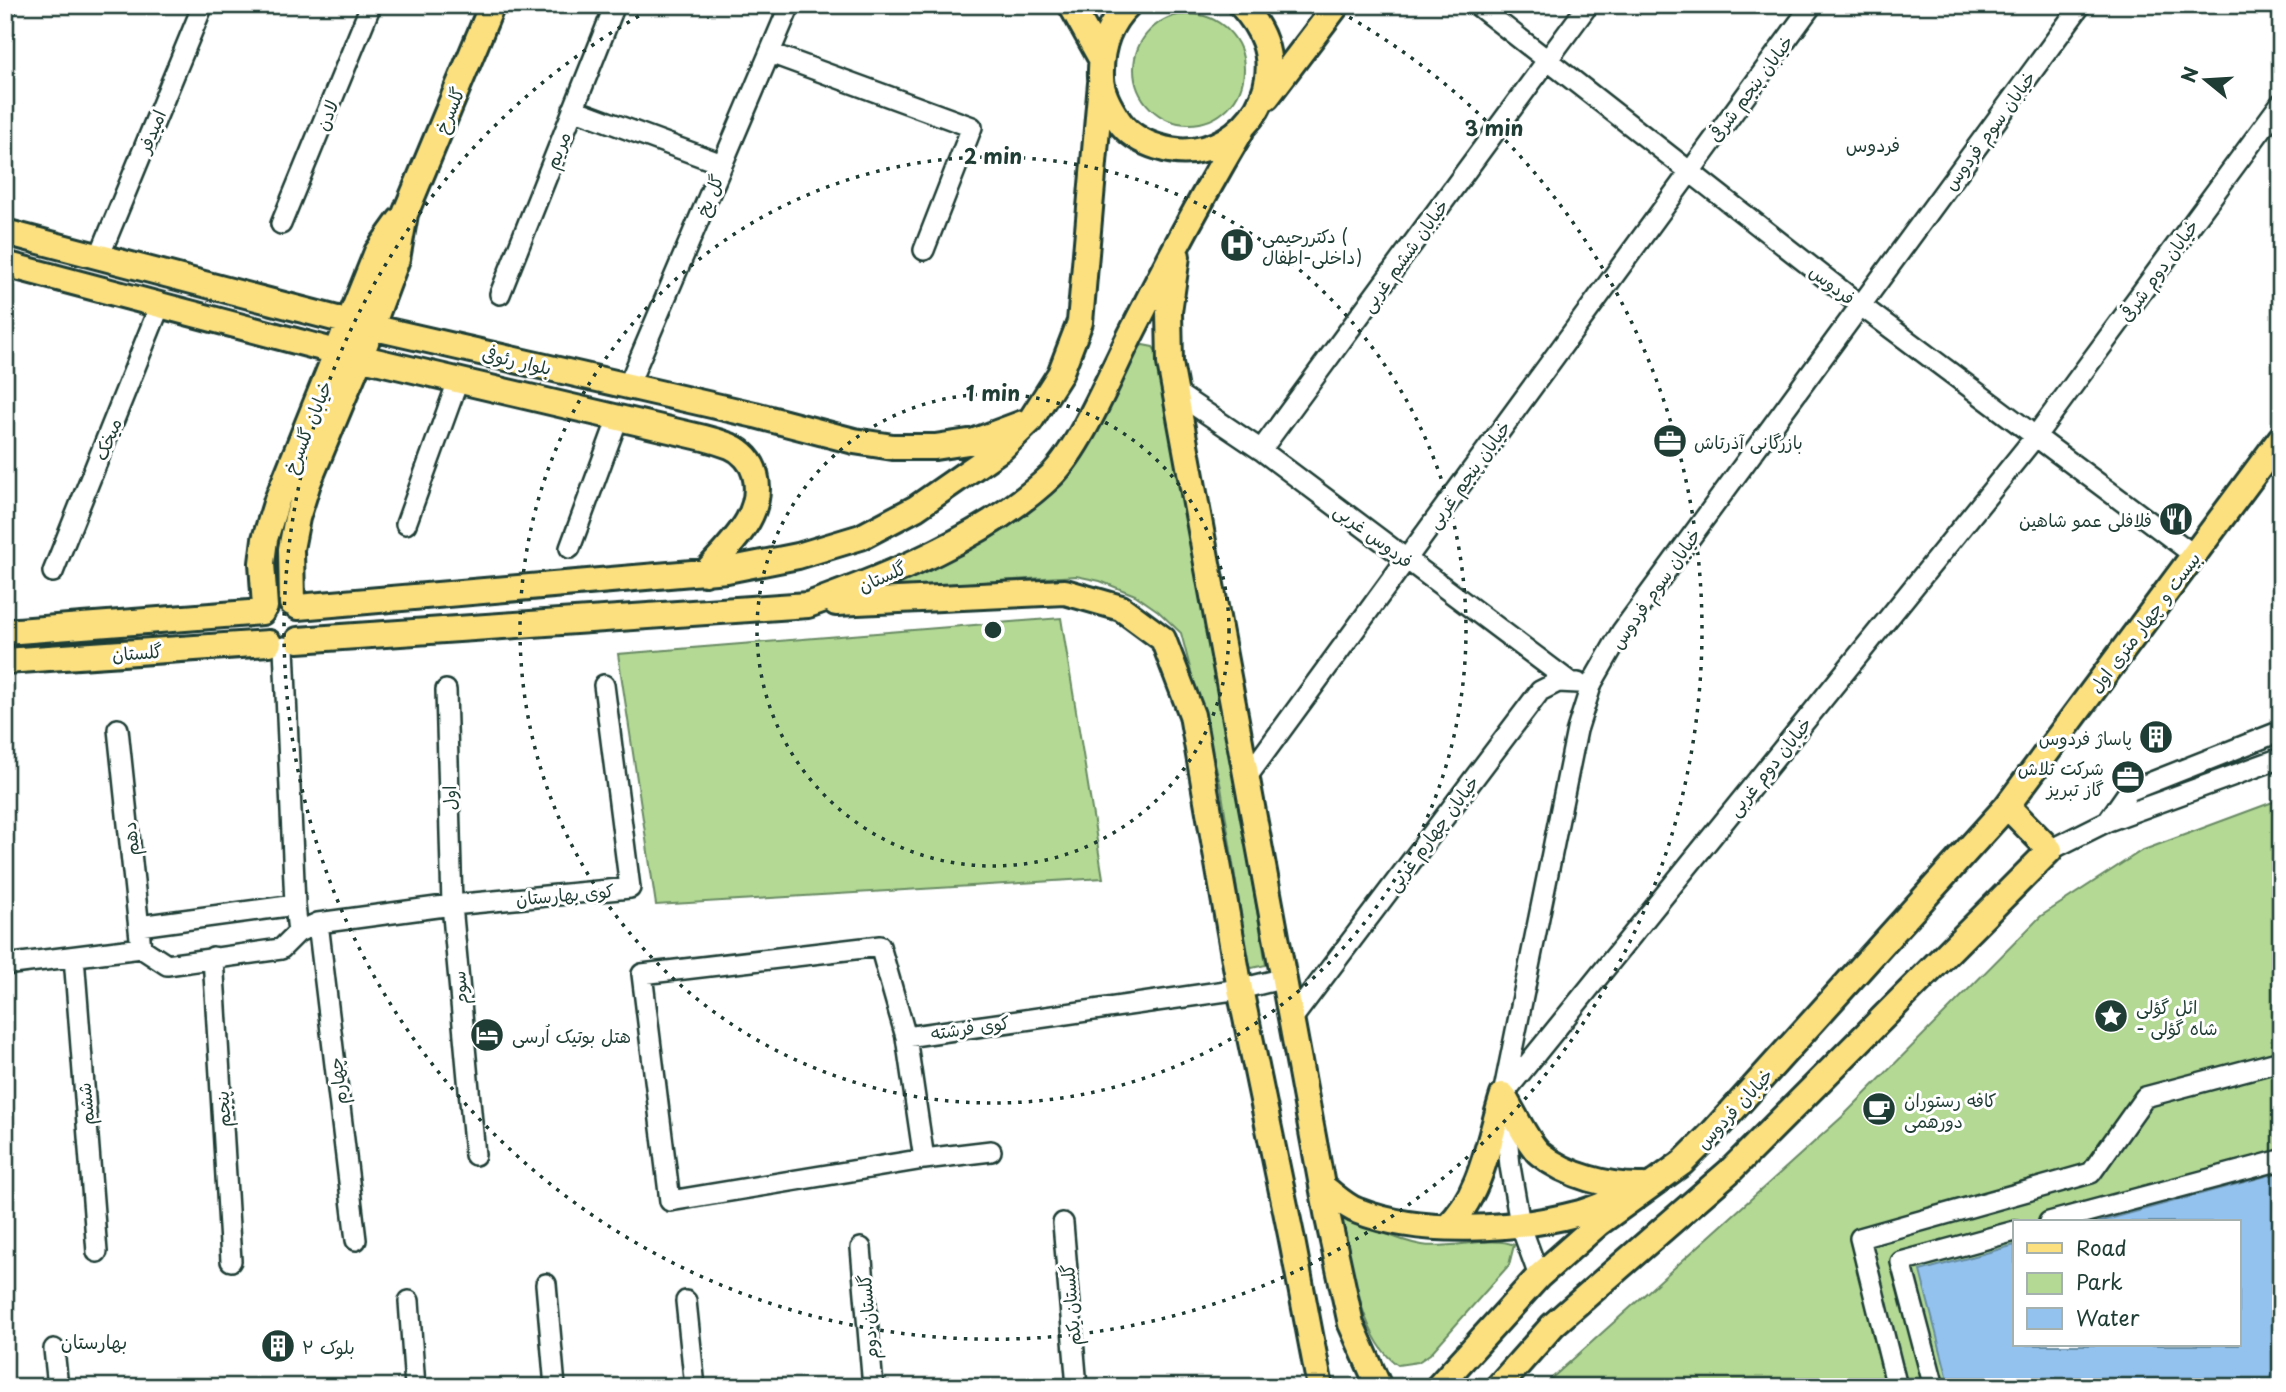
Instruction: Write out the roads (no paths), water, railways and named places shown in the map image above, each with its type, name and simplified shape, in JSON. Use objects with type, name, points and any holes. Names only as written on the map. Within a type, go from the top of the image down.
[{"type":"main road","name":"گلسرخ","points":[[387,256],[492,5]]},
{"type":"main road","points":[[1071,5],[1100,57]]},
{"type":"main road","points":[[295,605],[302,613],[304,627],[283,643],[260,631],[258,624],[263,610],[279,600],[295,605],[705,573],[798,556],[860,537],[916,508],[1001,449],[1030,421],[1060,374],[1080,322],[1101,83],[1100,57],[1107,34],[1119,13],[1128,5]]},
{"type":"main road","points":[[1241,5],[1254,20],[1265,42],[1269,65],[1266,90],[1248,122]]},
{"type":"main road","points":[[1101,83],[1109,107],[1124,128],[1144,143],[1169,151],[1194,152],[1219,145],[1248,122],[1337,5]]},
{"type":"main road","name":"گلستان","points":[[5,661],[808,605],[862,586],[1005,513],[1052,474],[1081,434],[1179,238],[1248,122]]},
{"type":"main road","name":"بلوار رئوفی","points":[[5,232],[360,324],[755,415],[854,441],[893,447],[935,447],[975,441],[1030,421]]},
{"type":"main road","points":[[1179,238],[1170,312],[1170,363],[1175,392],[1322,1187],[1351,1324],[1379,1387]]},
{"type":"main road","name":"خیابان گلسرخ","points":[[295,605],[291,549],[297,518],[348,355],[387,256]]},
{"type":"main road","name":"بلوار رئوفی","points":[[5,264],[348,355],[733,447],[752,464],[757,483],[756,504],[747,525],[705,573]]},
{"type":"main road","name":"خیابان گلسرخ","points":[[263,610],[262,563],[265,539],[277,500],[348,355]]},
{"type":"main road","points":[[618,418],[628,386]]},
{"type":"main road","name":"بیست و چهار متری اول","points":[[2007,806],[2281,438]]},
{"type":"main road","points":[[808,605],[1065,592],[1121,608],[1163,639],[1192,715],[1240,989],[1320,1387]]},
{"type":"main road","name":"گلستان","points":[[5,632],[263,610]]},
{"type":"main road","points":[[1498,1387],[1553,1325],[1731,1170],[2050,850],[2007,806]]},
{"type":"main road","name":"خیابان فردوس","points":[[1438,1387],[1539,1276],[1599,1223],[1682,1163],[1713,1132],[2007,806]]},
{"type":"main road","points":[[1503,1095],[1538,1153],[1593,1180],[1631,1186],[1654,1185]]},
{"type":"main road","points":[[1447,1227],[1461,1215],[1477,1182],[1503,1095]]},
{"type":"main road","points":[[1322,1187],[1357,1211],[1406,1223],[1469,1229],[1520,1224],[1580,1213],[1654,1185]]},
{"type":"street","name":"امیدفر","points":[[99,257],[203,5]]},
{"type":"street","name":"لادن","points":[[281,224],[371,5]]},
{"type":"street","name":"مریم","points":[[500,294],[615,5]]},
{"type":"street","name":"گل یخ","points":[[628,386],[790,5]]},
{"type":"street","name":"فردوس","points":[[1477,5],[1860,305],[2194,555]]},
{"type":"street","name":"خیابان ششم غربی","points":[[1261,450],[1588,5]]},
{"type":"street","name":"خیابان پنجم شرقی","points":[[1689,171],[1812,5]]},
{"type":"street","name":"خیابان سوم فردوس","points":[[1539,1276],[1520,1224],[1510,1166],[1503,1095],[1577,730],[1592,683],[1622,631],[2081,5]]},
{"type":"street","points":[[770,53],[972,127],[924,250]]},
{"type":"street","name":"خیابان دوم شرقی","points":[[2035,437],[2281,103]]},
{"type":"street","points":[[573,109],[722,164]]},
{"type":"street","name":"خیابان پنجم غربی","points":[[1247,777],[1689,171]]},
{"type":"street","name":"میخک","points":[[53,572],[160,305]]},
{"type":"street","points":[[406,524],[458,381]]},
{"type":"street","name":"فردوس غربی","points":[[1175,392],[1261,450],[1570,682]]},
{"type":"street","points":[[570,548],[618,418]]},
{"type":"street","name":"خیابان دوم غربی","points":[[1503,1095],[2035,437]]},
{"type":"street","points":[[283,643],[298,932]]},
{"type":"street","name":"خیابان چهارم غربی","points":[[1293,1019],[1540,691],[1559,682],[1592,683]]},
{"type":"street","name":"کوی بهارستان","points":[[141,948],[167,965],[281,949],[298,932],[318,923],[452,905],[630,888],[604,684]]},
{"type":"street","name":"اول","points":[[446,690],[452,905]]},
{"type":"street","name":"دهم","points":[[118,729],[141,948]]},
{"type":"street","points":[[2108,821],[2129,791],[2281,731]]},
{"type":"street","points":[[2050,850],[2108,821],[2281,758]]},
{"type":"street","points":[[139,926],[295,905]]},
{"type":"street","name":"سوم","points":[[452,905],[475,1155]]},
{"type":"street","name":"چهارم","points":[[318,923],[356,1240]]},
{"type":"street","name":"کوی فرشته","points":[[924,1159],[670,1201],[642,974],[880,946],[906,1037],[1240,989],[1285,978]]},
{"type":"street","points":[[5,965],[141,948]]},
{"type":"street","name":"ششم","points":[[74,957],[97,1252]]},
{"type":"street","name":"پنجم","points":[[213,957],[231,1261]]},
{"type":"street","points":[[906,1037],[924,1159],[991,1151]]},
{"type":"street","points":[[1897,1387],[1860,1238],[2091,1173],[2145,1097],[2281,1061]]},
{"type":"street","points":[[2056,1220],[2281,1160]]},
{"type":"street","name":"گلستان یکم","points":[[1063,1223],[1077,1387]]},
{"type":"street","points":[[1934,1387],[1901,1262],[2013,1232]]},
{"type":"street","name":"گلستان دوم","points":[[861,1248],[873,1387]]},
{"type":"street","points":[[546,1284],[555,1387]]},
{"type":"street","points":[[408,1301],[415,1387]]},
{"type":"street","points":[[686,1301],[695,1387]]},
{"type":"street","points":[[54,1349],[58,1387]]},
{"type":"water","points":[[2281,1172],[2281,1387],[1950,1387],[1920,1271],[2013,1246],[2013,1346],[2240,1346],[2240,1220],[2105,1220]]},
{"type":"place","name":"دکتررحیمی ( داخلی-اطفال)","points":[[1237,245]]},
{"type":"place","name":"بازرگانی آذرتاش","points":[[1670,441]]},
{"type":"place","name":"فلافلی عمو شاهین","points":[[2176,519]]},
{"type":"place","name":"پاساژ فردوس","points":[[2156,737]]},
{"type":"place","name":"شرکت تلاش گاز تبریز","points":[[2128,777]]},
{"type":"place","name":"ائل گؤلی - شاه گؤلی","points":[[2111,1016]]},
{"type":"place","name":"هتل بوتیک اُرسی","points":[[487,1035]]},
{"type":"place","name":"کافه رستوران دورهمی","points":[[1879,1109]]},
{"type":"place","name":"بلوک ۲","points":[[278,1346]]},
{"type":"district","name":"فردوس","points":[[1873,144]]},
{"type":"district","name":"بهارستان","points":[[94,1341]]}]
